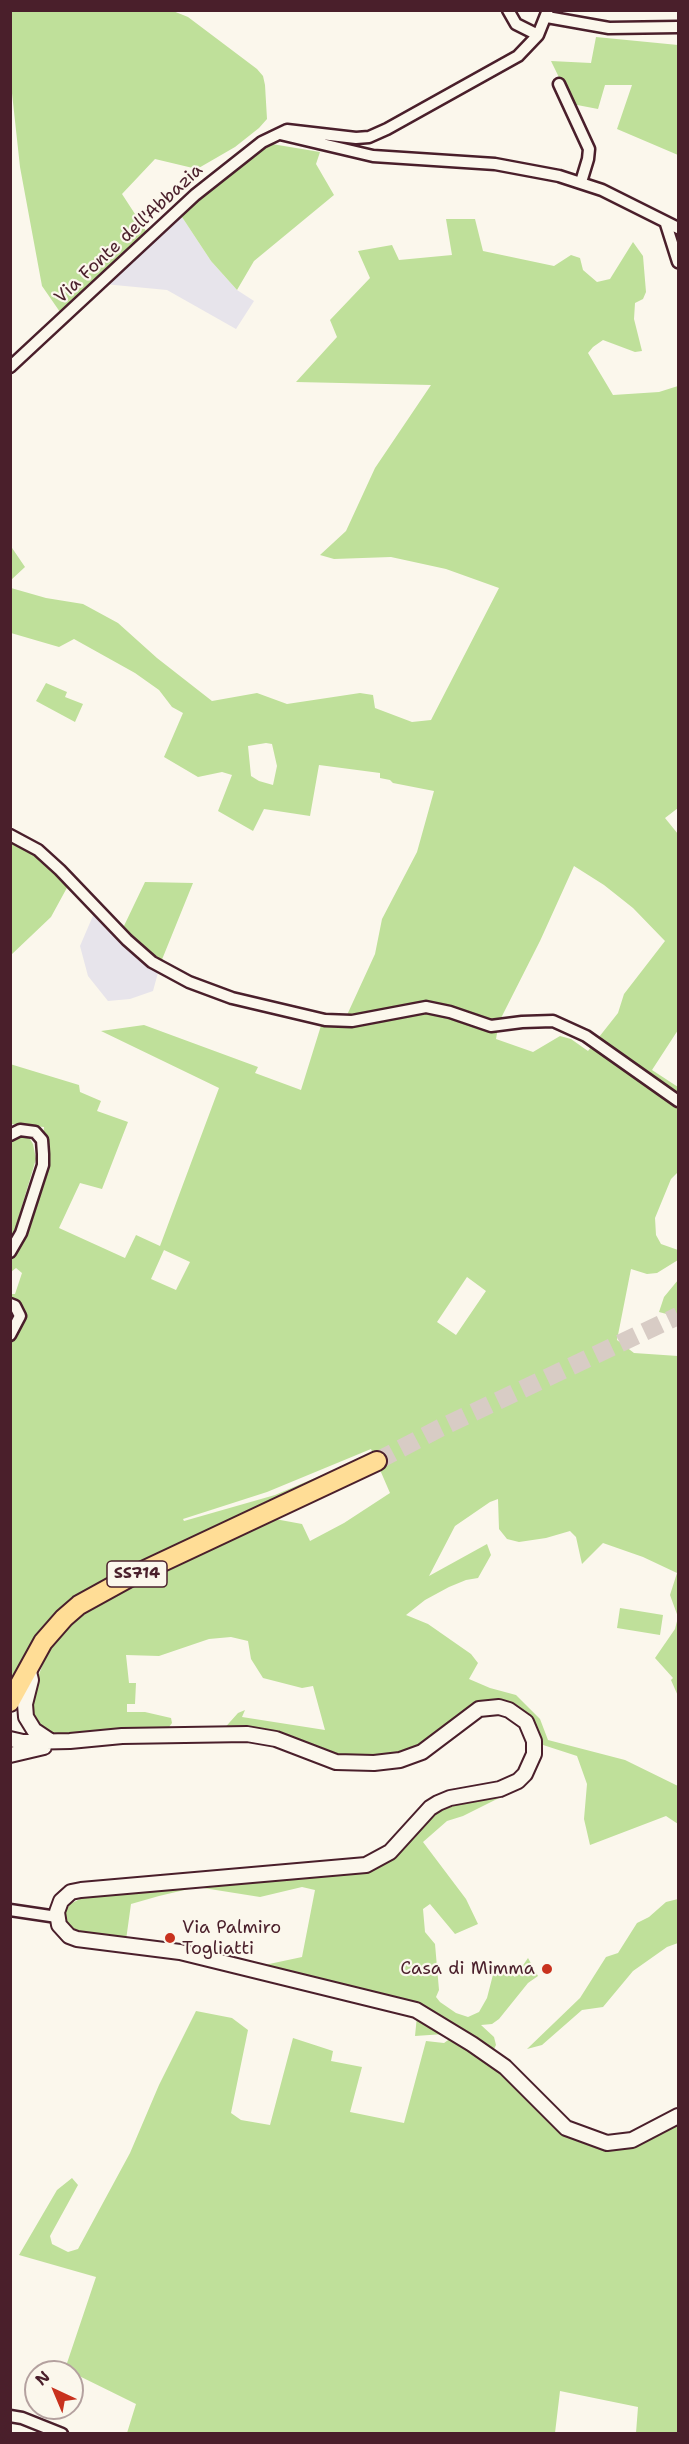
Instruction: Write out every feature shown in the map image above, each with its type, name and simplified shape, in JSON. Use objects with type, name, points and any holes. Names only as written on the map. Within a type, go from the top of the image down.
[{"type":"highway","name":"SS714","points":[[10,1702],[43,1642],[57,1624],[88,1599],[377,1461]]},
{"type":"street","points":[[508,10],[516,24],[538,35]]},
{"type":"street","points":[[276,133],[297,130],[348,138],[375,135],[515,58],[526,50],[538,35],[548,14],[609,28],[678,27]]},
{"type":"street","points":[[559,84],[589,149],[582,182]]},
{"type":"street","points":[[276,133],[373,156],[501,165],[542,172],[582,182],[678,228]]},
{"type":"street","name":"Via Fonte dell'Abbazia","points":[[10,367],[200,190],[242,156],[276,133]]},
{"type":"street","points":[[666,224],[678,262]]},
{"type":"street","points":[[10,835],[38,850],[127,940],[152,962],[189,982],[232,998],[325,1020],[352,1021],[426,1007],[450,1012],[491,1026],[522,1022],[553,1022],[586,1036],[678,1101]]},
{"type":"street","points":[[10,1135],[20,1130],[35,1132],[42,1140],[43,1165],[21,1233],[10,1252]]},
{"type":"street","points":[[10,1304],[15,1306],[20,1316],[10,1335]]},
{"type":"street","points":[[28,1668],[31,1680],[25,1704],[26,1717],[44,1744]]},
{"type":"street","points":[[10,1749],[122,1736],[247,1734],[276,1739],[336,1762],[374,1763],[400,1760],[422,1752],[479,1709],[499,1707],[509,1710],[526,1722],[534,1740],[534,1754],[530,1766],[518,1781],[490,1792],[450,1798],[438,1803],[430,1808],[390,1852],[366,1865],[81,1890],[65,1896],[58,1907],[57,1917],[63,1931],[77,1939],[180,1952],[416,2010],[505,2067],[566,2128],[607,2143],[632,2140],[678,2116]]},
{"type":"street","points":[[10,1739],[44,1744]]},
{"type":"street","points":[[10,1755],[44,1744]]},
{"type":"street","points":[[10,1910],[57,1917]]},
{"type":"street","points":[[10,2416],[22,2418],[62,2433]]},
{"type":"shaded area","points":[[180,214],[211,261],[237,290],[254,301],[236,329],[167,290],[104,284]]},
{"type":"shaded area","points":[[95,911],[159,969],[153,991],[130,999],[108,1001],[88,976],[80,946]]},
{"type":"green space","points":[[10,11],[173,11],[188,17],[257,69],[263,76],[265,85],[267,119],[235,147],[197,169],[155,159],[122,194],[146,231],[60,312],[42,286],[20,167],[11,84]]},
{"type":"green space","points":[[596,37],[678,45],[678,155],[617,129],[632,85],[605,85],[598,109],[572,104],[551,61],[591,63]]},
{"type":"green space","points":[[272,144],[320,152],[316,164],[334,195],[254,261],[237,290],[211,261],[180,214],[257,150]]},
{"type":"green space","points":[[446,219],[475,219],[483,251],[554,266],[571,255],[580,258],[583,270],[597,282],[610,279],[633,242],[643,256],[646,292],[643,299],[635,303],[634,319],[642,351],[635,352],[603,340],[588,353],[613,395],[659,392],[678,386],[678,808],[665,818],[678,834],[678,1030],[652,1070],[678,1087],[678,1172],[671,1179],[655,1218],[656,1235],[661,1244],[678,1250],[678,1260],[657,1273],[647,1274],[631,1269],[617,1340],[634,1353],[678,1356],[678,1617],[670,1595],[677,1573],[643,1557],[603,1543],[582,1564],[576,1537],[570,1531],[519,1542],[507,1539],[499,1529],[498,1499],[455,1526],[429,1576],[487,1544],[491,1555],[478,1578],[449,1587],[425,1600],[406,1615],[428,1624],[471,1654],[478,1663],[469,1679],[516,1695],[540,1719],[548,1740],[625,1760],[678,1786],[678,1824],[666,1816],[590,1845],[584,1819],[587,1784],[577,1756],[540,1744],[526,1781],[517,1789],[463,1816],[447,1821],[423,1842],[466,1899],[478,1924],[455,1934],[430,1904],[423,1909],[425,1932],[435,1944],[439,1990],[436,1997],[440,2002],[456,2013],[468,2017],[479,2012],[487,1998],[496,1963],[515,1977],[528,1958],[538,1976],[528,1983],[499,2019],[492,2024],[481,2025],[494,2037],[496,2045],[493,2051],[462,2030],[255,1967],[302,1957],[315,1890],[302,1887],[260,1897],[197,1887],[159,1896],[131,1904],[126,1940],[79,1934],[69,1928],[66,1922],[65,1912],[70,1904],[82,1898],[120,1892],[366,1868],[431,1810],[519,1782],[539,1744],[515,1708],[469,1709],[414,1750],[395,1756],[346,1759],[221,1732],[238,1713],[245,1710],[242,1717],[325,1730],[313,1686],[302,1688],[263,1678],[251,1659],[248,1641],[231,1637],[209,1639],[159,1656],[126,1655],[129,1683],[136,1683],[135,1704],[127,1704],[127,1712],[145,1712],[171,1718],[172,1723],[169,1727],[52,1735],[43,1734],[29,1716],[30,1698],[46,1656],[56,1639],[76,1620],[107,1599],[275,1519],[302,1524],[310,1541],[344,1523],[390,1493],[371,1449],[267,1492],[183,1519],[184,1521],[275,1495],[369,1455],[38,1635],[11,1681],[10,1294],[15,1294],[22,1273],[16,1268],[11,1272],[11,1261],[23,1238],[39,1187],[44,1127],[11,1124],[10,1064],[79,1085],[80,1092],[101,1101],[97,1111],[128,1122],[102,1189],[80,1183],[59,1228],[125,1258],[136,1235],[160,1246],[219,1088],[101,1031],[144,1025],[258,1067],[255,1073],[301,1090],[324,1016],[347,1015],[375,954],[382,919],[417,852],[434,791],[393,783],[380,778],[380,773],[319,765],[310,816],[264,809],[253,831],[218,811],[232,775],[222,772],[198,777],[164,757],[183,713],[172,707],[159,690],[135,673],[74,639],[59,647],[11,633],[11,588],[46,598],[83,604],[118,623],[157,658],[212,701],[257,693],[287,704],[360,693],[373,695],[375,708],[412,722],[431,720],[499,588],[446,569],[391,557],[334,559],[320,555],[346,531],[375,468],[431,385],[296,382],[337,337],[330,320],[370,278],[358,251],[392,245],[399,260],[452,255]],"holes":[[[272,744],[277,766],[273,785],[251,776],[248,746]],[[574,866],[604,885],[633,908],[665,941],[624,994],[618,1013],[588,1051],[571,1039],[560,1036],[533,1052],[496,1039],[499,1022],[540,941]],[[164,1250],[190,1262],[176,1290],[151,1279]],[[467,1277],[486,1291],[456,1335],[437,1322]]]},
{"type":"green space","points":[[10,545],[25,567],[11,580],[10,580]]},
{"type":"green space","points":[[46,683],[67,692],[65,697],[83,704],[75,722],[36,701]]},
{"type":"green space","points":[[10,839],[36,853],[69,884],[51,917],[11,955]]},
{"type":"green space","points":[[145,882],[193,883],[161,962],[152,957],[122,930]]},
{"type":"green space","points":[[23,1136],[30,1139],[33,1144],[36,1159],[11,1243],[11,1140]]},
{"type":"green space","points":[[678,1280],[678,1317],[659,1312],[664,1297]]},
{"type":"green space","points":[[620,1608],[663,1615],[660,1635],[617,1628]]},
{"type":"green space","points":[[678,1617],[678,1696],[671,1680],[673,1678],[655,1658],[675,1629]]},
{"type":"green space","points":[[678,1899],[678,1943],[667,1947],[633,1971],[603,2007],[582,2010],[542,2045],[527,2049],[580,1998],[606,1957],[618,1953],[637,1923],[649,1917],[666,1902]]},
{"type":"green space","points":[[196,2011],[232,2018],[248,2030],[231,2113],[241,2120],[270,2125],[293,2038],[333,2051],[331,2061],[362,2067],[350,2112],[404,2123],[426,2041],[444,2043],[451,2038],[503,2069],[565,2130],[607,2145],[678,2119],[678,2433],[636,2433],[638,2407],[560,2391],[555,2433],[127,2433],[136,2404],[84,2378],[84,2360],[68,2360],[96,2277],[19,2255],[57,2190],[72,2178],[78,2185],[50,2236],[52,2244],[68,2252],[78,2249],[130,2153],[159,2085]]},
{"type":"green space","points":[[417,2016],[444,2034],[415,2036]]},
{"type":"tunnel","points":[[377,1461],[440,1428],[678,1316]]},
{"type":"place","name":"Via Palmiro Togliatti","points":[[170,1938]]},
{"type":"place","name":"Casa di Mimma","points":[[547,1969]]}]
